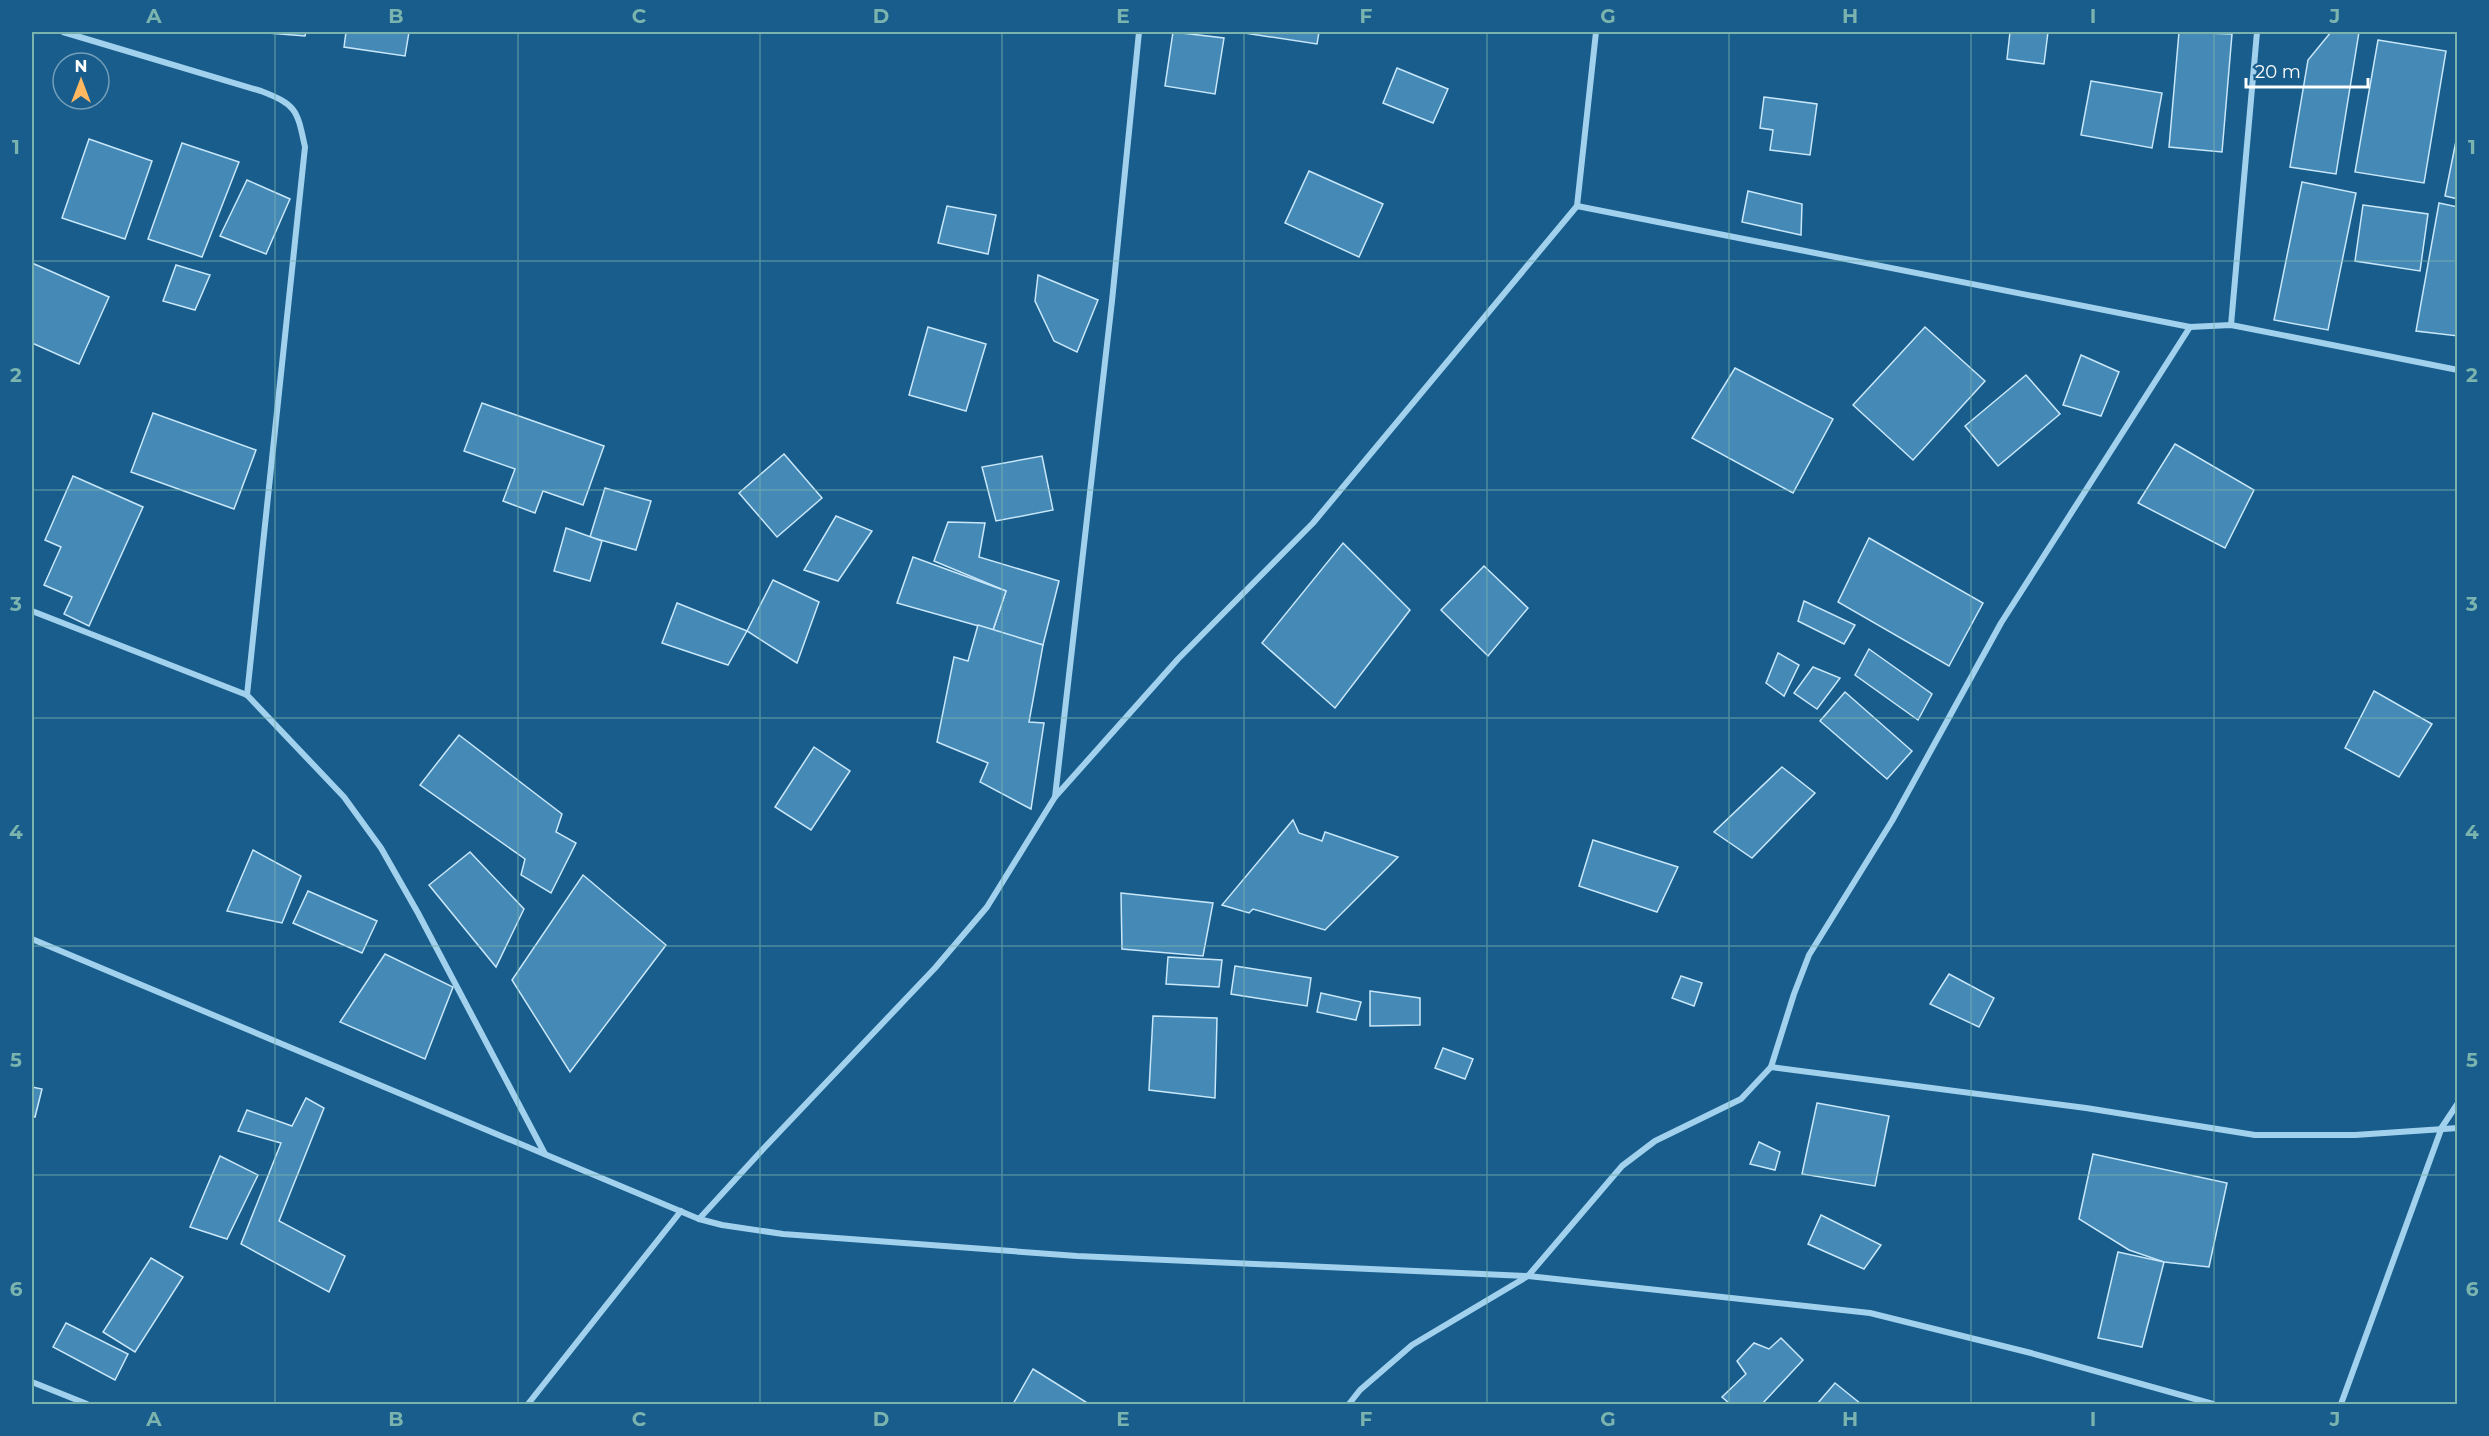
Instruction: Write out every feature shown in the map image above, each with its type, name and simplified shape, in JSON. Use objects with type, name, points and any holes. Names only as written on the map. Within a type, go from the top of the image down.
[{"type":"street","points":[[63,32],[261,91],[291,107],[299,118],[305,147],[247,695]]},
{"type":"street","points":[[1055,797],[1112,301],[1139,32]]},
{"type":"street","points":[[699,1220],[935,968],[987,907],[1055,797],[1178,659],[1313,523],[1577,206],[1596,32]]},
{"type":"street","points":[[2231,325],[2257,32]]},
{"type":"street","points":[[1577,206],[2190,327],[2231,325],[2457,370]]},
{"type":"street","points":[[1349,1404],[1360,1390],[1413,1345],[1528,1276],[1622,1166],[1655,1141],[1741,1099],[1771,1067],[1794,994],[1809,956],[1892,821],[2001,623],[2190,327]]},
{"type":"street","points":[[32,611],[247,695],[344,797],[381,848],[418,913],[545,1154]]},
{"type":"street","points":[[32,939],[699,1220],[722,1226],[783,1233],[1077,1256],[1528,1276],[1870,1312],[2031,1353],[2213,1404]]},
{"type":"street","points":[[1771,1067],[2086,1108],[2255,1135],[2355,1135],[2442,1127],[2457,1128]]},
{"type":"street","points":[[2341,1404],[2442,1127],[2457,1103]]},
{"type":"street","points":[[528,1404],[681,1211]]},
{"type":"street","points":[[32,1382],[87,1404]]},
{"type":"building","points":[[255,32],[306,32],[305,36]]},
{"type":"building","points":[[346,32],[409,32],[405,56],[344,47]]},
{"type":"building","points":[[1173,32],[1224,38],[1215,94],[1165,86]]},
{"type":"building","points":[[1238,32],[1319,32],[1317,44]]},
{"type":"building","points":[[2010,32],[2048,32],[2044,64],[2007,59]]},
{"type":"building","points":[[2179,32],[2232,34],[2222,152],[2169,147]]},
{"type":"building","points":[[2331,32],[2359,32],[2336,174],[2290,167],[2308,60]]},
{"type":"building","points":[[2378,40],[2446,51],[2424,183],[2355,172]]},
{"type":"building","points":[[1397,68],[1448,89],[1433,123],[1383,103]]},
{"type":"building","points":[[2091,81],[2162,93],[2152,148],[2081,135]]},
{"type":"building","points":[[1764,97],[1817,104],[1810,155],[1770,150],[1773,130],[1760,128]]},
{"type":"building","points":[[2458,131],[2458,199],[2445,196]]},
{"type":"building","points":[[89,139],[152,161],[125,239],[62,218]]},
{"type":"building","points":[[182,143],[239,162],[202,257],[148,239]]},
{"type":"building","points":[[1309,171],[1383,204],[1359,257],[1285,223]]},
{"type":"building","points":[[247,180],[290,199],[266,254],[220,236]]},
{"type":"building","points":[[2302,182],[2356,193],[2328,330],[2274,320]]},
{"type":"building","points":[[1748,191],[1802,204],[1801,235],[1742,222]]},
{"type":"building","points":[[2439,203],[2458,207],[2458,336],[2416,331]]},
{"type":"building","points":[[2363,205],[2428,214],[2420,271],[2355,261]]},
{"type":"building","points":[[947,206],[996,215],[988,254],[938,243]]},
{"type":"building","points":[[32,263],[109,297],[79,364],[32,343]]},
{"type":"building","points":[[176,265],[210,275],[195,310],[163,301]]},
{"type":"building","points":[[1038,275],[1098,300],[1077,352],[1054,341],[1035,301]]},
{"type":"building","points":[[928,327],[986,344],[966,411],[909,395]]},
{"type":"building","points":[[1925,327],[1985,381],[1913,460],[1853,405]]},
{"type":"building","points":[[2081,355],[2119,372],[2101,416],[2063,405]]},
{"type":"building","points":[[1735,368],[1833,419],[1793,493],[1692,438]]},
{"type":"building","points":[[2026,375],[2060,414],[1998,466],[1965,426]]},
{"type":"building","points":[[482,403],[604,446],[583,505],[543,491],[535,513],[503,501],[515,469],[464,451]]},
{"type":"building","points":[[153,413],[256,450],[234,509],[131,472]]},
{"type":"building","points":[[2175,444],[2254,490],[2225,548],[2138,503]]},
{"type":"building","points":[[784,454],[822,498],[777,537],[739,493]]},
{"type":"building","points":[[1042,456],[1053,510],[996,521],[982,467]]},
{"type":"building","points":[[73,476],[143,507],[89,626],[64,614],[72,597],[44,585],[61,547],[45,540]]},
{"type":"building","points":[[605,488],[651,501],[636,550],[590,537]]},
{"type":"building","points":[[836,516],[872,531],[838,581],[804,570]]},
{"type":"building","points":[[948,522],[985,523],[979,557],[1059,581],[1043,645],[993,630],[1006,591],[934,561]]},
{"type":"building","points":[[566,528],[602,541],[590,581],[554,571]]},
{"type":"building","points":[[1869,538],[1983,603],[1949,666],[1838,602]]},
{"type":"building","points":[[1343,543],[1410,610],[1335,708],[1262,643]]},
{"type":"building","points":[[913,557],[1006,591],[993,630],[897,603]]},
{"type":"building","points":[[1484,566],[1528,608],[1488,656],[1441,610]]},
{"type":"building","points":[[773,580],[819,602],[797,663],[747,631]]},
{"type":"building","points":[[1804,601],[1855,625],[1844,644],[1798,621]]},
{"type":"building","points":[[677,603],[747,631],[728,665],[662,643]]},
{"type":"building","points":[[978,625],[1043,645],[1029,722],[1044,723],[1031,809],[980,782],[988,763],[937,742],[954,657],[968,661]]},
{"type":"building","points":[[1869,649],[1932,694],[1918,720],[1855,675]]},
{"type":"building","points":[[1778,653],[1799,665],[1784,696],[1766,683]]},
{"type":"building","points":[[1813,667],[1840,678],[1817,709],[1794,693]]},
{"type":"building","points":[[2374,691],[2432,724],[2399,777],[2345,748]]},
{"type":"building","points":[[1845,692],[1912,751],[1887,779],[1820,721]]},
{"type":"building","points":[[459,735],[562,814],[556,832],[576,843],[551,893],[521,875],[525,859],[420,785]]},
{"type":"building","points":[[814,747],[850,771],[811,830],[775,807]]},
{"type":"building","points":[[1782,767],[1815,793],[1752,858],[1714,832]]},
{"type":"building","points":[[1293,820],[1299,833],[1322,841],[1325,832],[1398,857],[1325,930],[1253,909],[1249,913],[1222,905]]},
{"type":"building","points":[[1593,840],[1678,867],[1657,912],[1579,886]]},
{"type":"building","points":[[253,850],[301,876],[282,923],[227,911]]},
{"type":"building","points":[[470,852],[524,909],[496,967],[429,885]]},
{"type":"building","points":[[583,875],[666,945],[570,1072],[512,980]]},
{"type":"building","points":[[308,891],[377,921],[362,953],[293,923]]},
{"type":"building","points":[[1121,893],[1213,903],[1203,956],[1122,949]]},
{"type":"building","points":[[385,954],[453,987],[425,1059],[340,1022]]},
{"type":"building","points":[[1168,957],[1222,960],[1219,987],[1166,984]]},
{"type":"building","points":[[1235,966],[1311,978],[1307,1006],[1231,994]]},
{"type":"building","points":[[1949,974],[1994,998],[1979,1027],[1930,1004]]},
{"type":"building","points":[[1681,976],[1702,983],[1694,1006],[1672,998]]},
{"type":"building","points":[[1370,991],[1420,998],[1420,1025],[1370,1026]]},
{"type":"building","points":[[1321,993],[1361,1002],[1356,1020],[1317,1012]]},
{"type":"building","points":[[1153,1016],[1217,1018],[1215,1098],[1149,1090]]},
{"type":"building","points":[[1443,1048],[1473,1059],[1465,1079],[1435,1068]]},
{"type":"building","points":[[32,1087],[42,1089],[35,1117],[32,1116]]},
{"type":"building","points":[[306,1098],[324,1108],[279,1221],[345,1256],[329,1292],[241,1244],[281,1143],[238,1131],[247,1110],[292,1126]]},
{"type":"building","points":[[1817,1103],[1889,1116],[1875,1186],[1802,1174]]},
{"type":"building","points":[[1759,1142],[1780,1152],[1775,1170],[1750,1164]]},
{"type":"building","points":[[2093,1154],[2227,1183],[2209,1267],[2164,1262],[2129,1250],[2079,1219]]},
{"type":"building","points":[[220,1156],[258,1175],[227,1239],[190,1227]]},
{"type":"building","points":[[1821,1215],[1881,1245],[1864,1269],[1808,1244]]},
{"type":"building","points":[[2118,1252],[2164,1262],[2142,1347],[2098,1338]]},
{"type":"building","points":[[151,1258],[183,1277],[135,1352],[103,1332]]},
{"type":"building","points":[[66,1323],[128,1354],[115,1380],[53,1347]]},
{"type":"building","points":[[1781,1338],[1803,1360],[1762,1404],[1730,1404],[1722,1397],[1746,1374],[1737,1361],[1754,1343],[1769,1349]]},
{"type":"building","points":[[1033,1369],[1089,1404],[1013,1404]]},
{"type":"building","points":[[1835,1383],[1861,1404],[1817,1404]]}]
